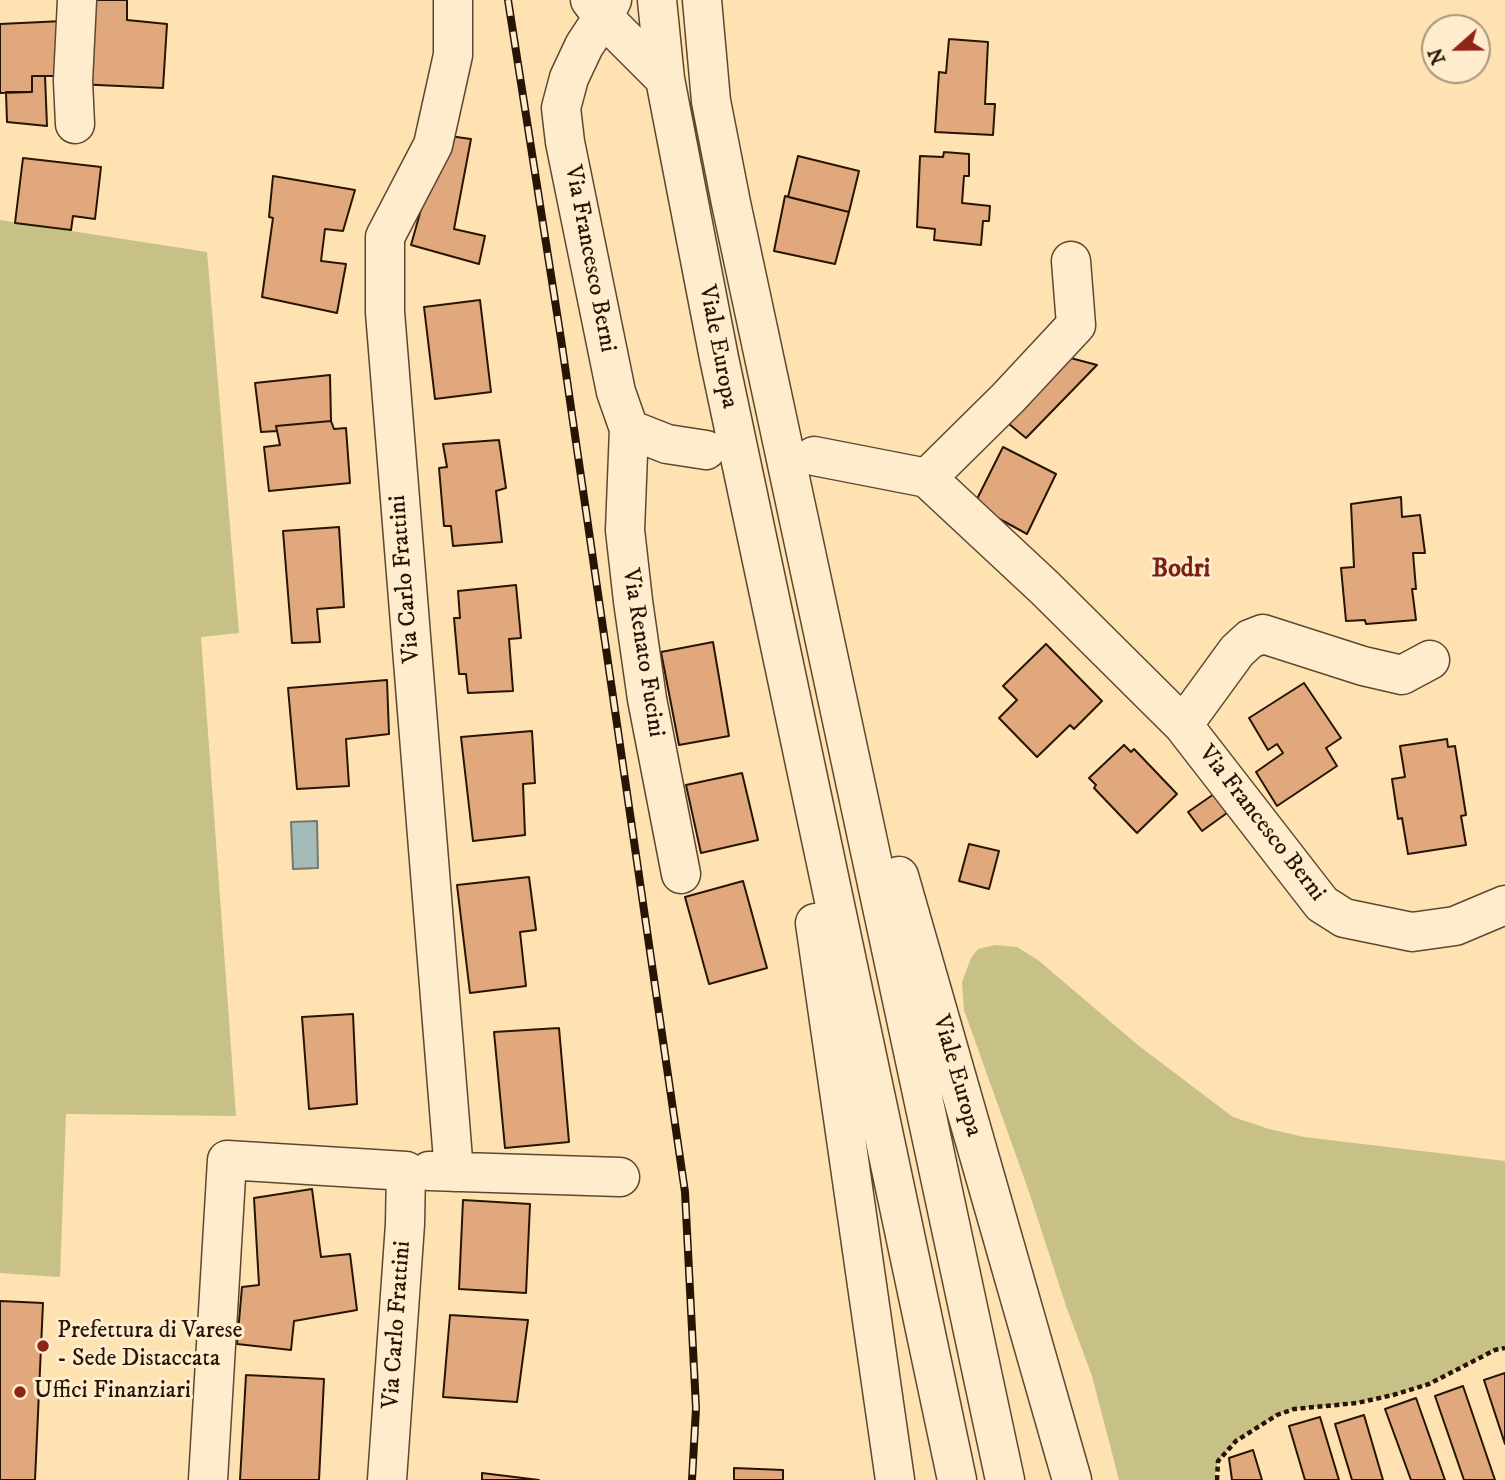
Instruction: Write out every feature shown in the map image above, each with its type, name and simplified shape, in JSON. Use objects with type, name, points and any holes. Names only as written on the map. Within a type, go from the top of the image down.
[{"type":"street","points":[[75,124],[73,81],[77,0]]},
{"type":"street","name":"Via Carlo Frattini","points":[[453,0],[453,55],[433,145],[385,237],[385,312],[454,1172]]},
{"type":"street","name":"Viale Europa","points":[[657,0],[664,79],[719,358],[957,1480]]},
{"type":"street","name":"Viale Europa","points":[[702,0],[711,101],[1004,1480]]},
{"type":"street","name":"Via Francesco Berni","points":[[629,429],[616,391],[565,142],[561,108],[569,78],[602,5],[664,79]]},
{"type":"street","points":[[814,456],[927,478],[1008,398],[1076,325],[1071,261]]},
{"type":"street","points":[[629,429],[667,444],[706,450]]},
{"type":"street","name":"Via Renato Fucini","points":[[629,429],[625,530],[633,601],[648,699],[681,874]]},
{"type":"street","name":"Via Francesco Berni","points":[[927,478],[1045,588],[1183,725],[1322,905],[1344,918],[1412,933],[1454,926],[1505,905]]},
{"type":"street","name":"Via Francesco Berni","points":[[1183,725],[1237,651],[1250,639],[1263,634],[1363,666],[1402,675],[1430,660]]},
{"type":"street","name":"Viale Europa","points":[[832,674],[884,824],[1069,1467]]},
{"type":"street","name":"Viale Europa","points":[[790,691],[802,835],[895,1480]]},
{"type":"street","points":[[208,1480],[227,1160],[406,1171],[620,1177]]},
{"type":"street","name":"Via Carlo Frattini","points":[[387,1480],[405,1224],[406,1171]]},
{"type":"path","points":[[1217,1480],[1218,1461],[1236,1441],[1277,1415],[1294,1409],[1357,1403],[1393,1395],[1429,1384],[1495,1350],[1505,1348]]},
{"type":"shaded area","points":[[0,220],[207,252],[239,633],[201,637],[236,1116],[66,1114],[60,1277],[0,1273]]},
{"type":"shaded area","points":[[995,945],[1017,947],[1038,960],[1139,1046],[1233,1117],[1304,1137],[1505,1161],[1505,1348],[1495,1350],[1429,1384],[1393,1395],[1357,1403],[1294,1409],[1277,1415],[1236,1441],[1218,1461],[1214,1480],[1119,1480],[1092,1376],[964,1010],[962,982],[971,958],[978,949]]},
{"type":"water","points":[[317,821],[318,868],[293,869],[291,822]]},
{"type":"building","points":[[80,0],[127,0],[127,20],[167,24],[163,88],[76,84]]},
{"type":"building","points":[[63,21],[64,76],[32,76],[32,92],[0,93],[0,24]]},
{"type":"building","points":[[949,39],[988,42],[985,104],[995,104],[993,135],[935,132],[939,72],[946,73]]},
{"type":"building","points":[[32,76],[45,76],[47,126],[7,122],[6,92],[32,92]]},
{"type":"building","points":[[442,135],[471,139],[454,229],[485,236],[479,264],[411,245]]},
{"type":"building","points":[[944,152],[969,154],[969,176],[964,176],[962,203],[990,206],[989,221],[983,221],[981,245],[934,240],[935,229],[917,227],[920,156],[943,157]]},
{"type":"building","points":[[798,156],[859,171],[849,212],[788,197]]},
{"type":"building","points":[[23,158],[101,167],[95,219],[73,216],[71,230],[15,223]]},
{"type":"building","points":[[273,176],[355,190],[343,231],[325,229],[321,261],[346,264],[337,313],[262,297],[273,218],[269,217]]},
{"type":"building","points":[[785,196],[849,212],[835,264],[774,251]]},
{"type":"building","points":[[480,300],[491,392],[435,399],[424,307]]},
{"type":"building","points":[[1063,356],[1097,365],[1026,438],[1003,419]]},
{"type":"building","points":[[330,375],[331,421],[276,426],[277,431],[261,432],[255,383]]},
{"type":"building","points":[[331,421],[334,429],[346,428],[350,483],[269,491],[264,447],[280,445],[276,426]]},
{"type":"building","points":[[499,440],[506,488],[496,491],[502,542],[453,546],[451,526],[444,526],[439,468],[447,467],[443,444]]},
{"type":"building","points":[[1003,447],[1056,474],[1027,534],[974,505]]},
{"type":"building","points":[[1401,497],[1402,517],[1420,515],[1425,553],[1413,553],[1416,589],[1412,589],[1416,620],[1366,624],[1365,620],[1346,621],[1341,568],[1354,567],[1351,504]]},
{"type":"building","points":[[339,527],[344,607],[317,609],[320,642],[292,643],[283,531]]},
{"type":"building","points":[[516,585],[521,638],[509,639],[513,691],[468,693],[466,674],[459,674],[454,618],[460,618],[458,591]]},
{"type":"building","points":[[713,642],[729,736],[679,745],[661,652]]},
{"type":"building","points":[[1046,644],[1102,701],[1074,729],[1070,725],[1037,757],[999,718],[1017,700],[1003,686]]},
{"type":"building","points":[[387,680],[389,734],[346,739],[349,786],[297,789],[288,688]]},
{"type":"building","points":[[1304,683],[1341,738],[1326,748],[1337,766],[1277,806],[1256,772],[1283,753],[1277,744],[1268,750],[1249,718]]},
{"type":"building","points":[[532,731],[535,783],[523,784],[525,835],[473,841],[461,737]]},
{"type":"building","points":[[1447,739],[1448,747],[1455,746],[1466,815],[1461,816],[1466,845],[1408,854],[1402,818],[1398,819],[1392,779],[1405,777],[1400,746]]},
{"type":"building","points":[[1124,745],[1131,752],[1134,749],[1177,794],[1137,833],[1094,788],[1096,785],[1089,778]]},
{"type":"building","points":[[742,773],[758,840],[701,853],[686,785]]},
{"type":"building","points":[[1214,794],[1227,813],[1202,831],[1188,812]]},
{"type":"building","points":[[969,844],[999,851],[989,889],[959,881]]},
{"type":"building","points":[[529,877],[536,930],[520,932],[526,986],[470,993],[457,885]]},
{"type":"building","points":[[743,881],[767,968],[709,984],[685,897]]},
{"type":"building","points":[[353,1014],[357,1104],[309,1109],[302,1017]]},
{"type":"building","points":[[559,1028],[569,1142],[505,1148],[494,1032]]},
{"type":"building","points":[[312,1189],[321,1257],[350,1254],[357,1310],[294,1321],[291,1350],[237,1344],[242,1287],[259,1285],[254,1198]]},
{"type":"building","points":[[463,1200],[530,1204],[526,1293],[459,1289]]},
{"type":"building","name":"Uffici Finanziari","points":[[0,1301],[43,1303],[35,1480],[0,1480]]},
{"type":"building","points":[[450,1315],[528,1320],[517,1402],[443,1397]]},
{"type":"building","points":[[1505,1373],[1505,1444],[1484,1380]]},
{"type":"building","points":[[246,1375],[324,1379],[319,1480],[240,1480]]},
{"type":"building","points":[[1463,1386],[1495,1480],[1464,1480],[1435,1396]]},
{"type":"building","points":[[1416,1398],[1445,1480],[1411,1480],[1385,1409]]},
{"type":"building","points":[[1364,1415],[1383,1480],[1352,1480],[1335,1424]]},
{"type":"building","points":[[1320,1417],[1339,1480],[1305,1480],[1289,1426]]},
{"type":"building","points":[[1253,1450],[1262,1480],[1232,1480],[1229,1458]]},
{"type":"building","points":[[734,1468],[783,1470],[783,1480],[734,1480]]},
{"type":"building","points":[[482,1473],[539,1480],[482,1480]]},
{"type":"railway","points":[[508,0],[561,339],[685,1192],[696,1408],[692,1480]]},
{"type":"place","name":"Prefettura di Varese - Sede Distaccata","points":[[43,1346]]},
{"type":"place","name":"Uffici Finanziari","points":[[20,1392]]},
{"type":"district","name":"Bodri","points":[[1181,571]]}]
